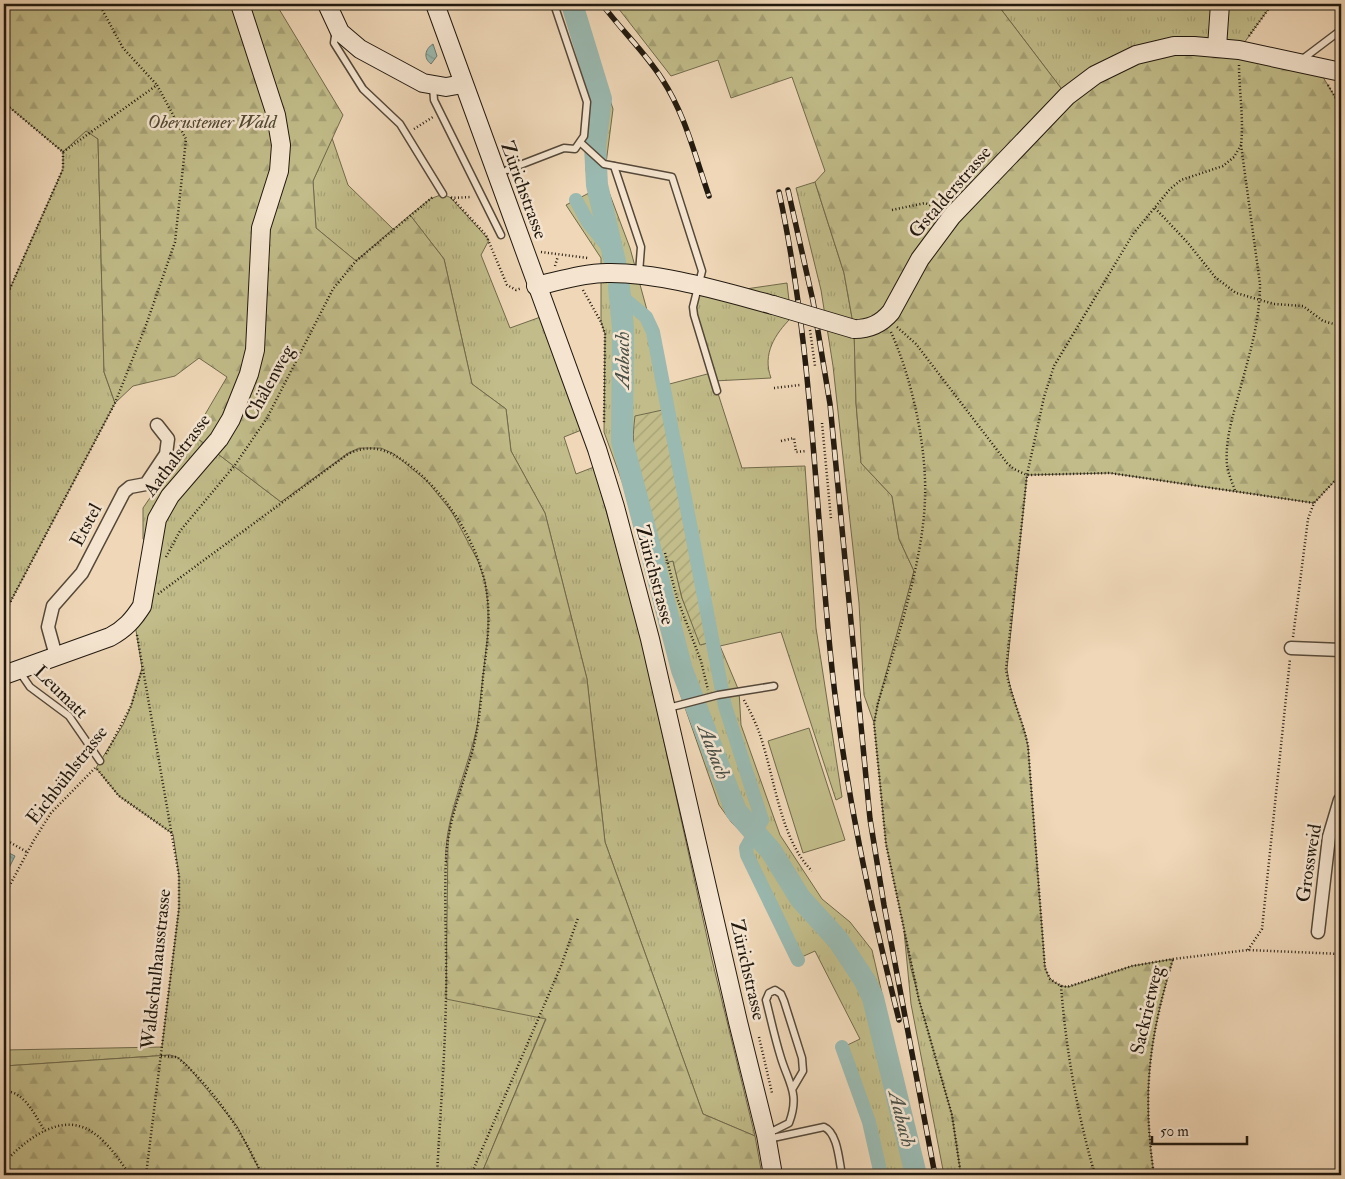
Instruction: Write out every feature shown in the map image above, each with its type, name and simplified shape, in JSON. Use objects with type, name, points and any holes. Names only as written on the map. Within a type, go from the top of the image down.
[{"type":"street","name":"Aathalstrasse","points":[[11,673],[110,637],[124,629],[134,618],[142,606],[157,519],[170,496],[215,444],[231,419],[249,374],[255,350],[259,242],[265,212],[279,171],[281,146],[276,115],[240,4]]},
{"type":"street","points":[[327,4],[340,32],[360,49],[418,80],[434,86],[446,87],[463,84]]},
{"type":"street","name":"Zürichstrasse","points":[[435,4],[599,456],[631,562],[766,1137],[773,1175]]},
{"type":"street","points":[[1217,47],[1220,4]]},
{"type":"street","name":"Gstalderstrasse","points":[[536,286],[591,274],[608,273],[639,276],[698,286],[773,304],[854,329],[864,329],[876,325],[891,312],[920,259],[952,216],[1067,96],[1095,75],[1136,55],[1174,46],[1217,47],[1239,50],[1341,72]]},
{"type":"street","name":"Etstel","points":[[56,656],[48,627],[53,606],[82,573],[124,492],[130,487],[146,484],[166,454],[168,439],[157,425]]},
{"type":"street","points":[[1291,648],[1341,650]]},
{"type":"street","name":"Grossweid","points":[[1318,932],[1329,837],[1341,797]]},
{"type":"lane","points":[[554,4],[587,102],[583,145]]},
{"type":"lane","points":[[1299,62],[1341,30]]},
{"type":"lane","points":[[340,32],[335,36],[334,43],[363,89],[395,119],[443,194]]},
{"type":"lane","points":[[434,86],[434,100],[501,235]]},
{"type":"lane","points":[[583,145],[604,164],[672,177],[702,271],[694,315],[718,391]]},
{"type":"lane","points":[[507,170],[564,148],[575,149],[583,145]]},
{"type":"lane","points":[[614,166],[641,247],[639,276]]},
{"type":"lane","name":"Leumatt","points":[[11,673],[70,716],[100,761]]},
{"type":"lane","points":[[665,709],[727,693],[774,686]]},
{"type":"lane","points":[[766,1137],[789,1123],[793,1111],[793,1088],[781,1060],[766,1000],[769,993],[775,990],[784,1001],[802,1058],[803,1072],[793,1088]]},
{"type":"lane","points":[[766,1137],[824,1127],[830,1130],[834,1138],[842,1175]]},
{"type":"path","points":[[4,614],[115,402],[145,328],[175,242],[186,139],[157,85],[123,48],[99,4]]},
{"type":"path","points":[[1235,490],[1227,467],[1227,448],[1230,427],[1255,332],[1260,300],[1260,284],[1242,145],[1244,123],[1239,85],[1239,50],[1272,4]]},
{"type":"path","points":[[1317,67],[1341,107]]},
{"type":"path","points":[[4,72],[8,106],[63,152]]},
{"type":"path","points":[[63,152],[157,85]]},
{"type":"path","points":[[4,109],[8,106]]},
{"type":"path","points":[[406,134],[426,123]]},
{"type":"path","points":[[1173,959],[1132,966],[1075,986],[1061,986],[1050,979],[1045,968],[1028,746],[1009,688],[1006,670],[1027,475],[1044,397],[1054,366],[1133,234],[1155,208],[1181,180],[1223,166],[1234,158],[1242,145]]},
{"type":"path","points":[[4,302],[63,169],[63,152]]},
{"type":"path","name":"Chälenweg","points":[[165,560],[180,531],[235,466],[267,418],[333,289],[356,261],[393,229],[430,198],[443,194]]},
{"type":"path","points":[[477,197],[452,198],[486,235],[507,285],[516,290],[536,286]]},
{"type":"path","points":[[892,210],[929,203],[952,216]]},
{"type":"path","points":[[1155,208],[1188,243],[1215,277],[1236,293],[1260,300],[1302,306],[1323,321],[1341,326]]},
{"type":"path","points":[[541,252],[558,256],[594,259]]},
{"type":"path","points":[[537,254],[540,258]]},
{"type":"path","points":[[554,268],[558,256]]},
{"type":"path","points":[[548,266],[560,268]]},
{"type":"path","points":[[582,288],[605,334],[604,432]]},
{"type":"path","points":[[596,313],[602,311]]},
{"type":"path","points":[[808,315],[815,366]]},
{"type":"path","points":[[909,337],[1010,466],[1027,475],[1110,473],[1314,502]]},
{"type":"path","points":[[896,344],[902,358],[915,412],[922,458],[925,498],[914,571],[876,710],[874,723],[875,746],[886,844],[919,1000],[952,1115],[961,1175]]},
{"type":"path","points":[[774,388],[800,385]]},
{"type":"path","points":[[822,423],[831,519]]},
{"type":"path","points":[[781,441],[794,438],[796,452],[806,451]]},
{"type":"path","points":[[155,590],[153,598],[281,502],[358,448],[381,448],[410,466],[439,495],[466,537],[485,581],[488,604],[488,632],[473,748],[453,812],[448,840],[446,999],[437,1175]]},
{"type":"path","points":[[1248,950],[1262,928],[1304,539],[1314,502],[1341,474]]},
{"type":"path","points":[[665,553],[677,598],[701,661],[710,697]]},
{"type":"path","name":"Waldschulhausstrasse","points":[[134,618],[179,876],[179,908],[146,1175]]},
{"type":"path","name":"Eichbühlstrasse","points":[[4,896],[27,852],[61,802],[96,768],[123,725],[132,706],[142,668]]},
{"type":"path","points":[[739,691],[760,735],[790,837],[801,859],[812,871]]},
{"type":"path","points":[[96,768],[119,796],[173,834]]},
{"type":"path","points":[[4,839],[27,852]]},
{"type":"path","points":[[471,1175],[561,966],[578,918]]},
{"type":"path","name":"Sackrietweg","points":[[1154,1175],[1148,1114],[1149,1056],[1173,959],[1248,950],[1341,954]]},
{"type":"path","points":[[1061,986],[1066,1045],[1082,1133],[1095,1175]]},
{"type":"path","points":[[161,1056],[177,1056],[212,1095],[238,1126],[262,1175]]},
{"type":"path","points":[[4,1091],[10,1091],[25,1100],[45,1131]]},
{"type":"path","points":[[4,1163],[29,1139],[45,1131],[67,1125],[90,1130],[108,1146],[130,1175]]},
{"type":"green space","name":"Oberustemer Wald","points":[[4,4],[276,4],[343,115],[313,181],[316,228],[356,261],[410,215],[444,259],[472,384],[506,409],[511,451],[545,513],[587,679],[605,842],[703,1114],[755,1136],[762,1175],[481,1175],[546,1019],[446,999],[448,840],[451,820],[473,748],[477,728],[488,632],[488,605],[485,581],[478,561],[452,512],[427,481],[394,454],[381,448],[359,448],[348,453],[281,502],[193,435],[227,377],[199,358],[175,376],[133,386],[115,403],[104,372],[98,139],[86,131],[63,152],[8,106],[4,72]]},
{"type":"green space","points":[[562,4],[579,4],[613,109],[604,179],[630,248],[653,332],[662,386],[711,373],[694,315],[698,286],[725,292],[787,283],[791,318],[775,338],[769,353],[768,361],[771,378],[714,381],[742,468],[805,466],[816,628],[842,797],[836,800],[781,632],[720,646],[739,691],[741,725],[780,835],[822,899],[850,922],[872,950],[924,1175],[878,1175],[864,1114],[839,1049],[860,1039],[815,951],[795,960],[745,859],[744,848],[749,838],[732,823],[719,805],[674,676],[623,484],[604,432],[605,334],[601,322],[601,258],[566,205],[589,193],[586,169],[593,98]],"holes":[[[666,409],[712,641],[701,645],[682,598],[673,561],[660,564],[637,478]]]},
{"type":"green space","points":[[615,4],[997,4],[1067,96],[1155,50],[1317,67],[1341,107],[1341,474],[1314,503],[1110,473],[1027,475],[1007,669],[1028,746],[1045,968],[1048,976],[1053,981],[1068,987],[1132,966],[1173,959],[1158,1015],[1150,1066],[1148,1091],[1150,1145],[1154,1175],[961,1175],[952,1115],[919,1000],[886,844],[874,723],[914,571],[899,539],[892,496],[861,463],[856,403],[854,329],[844,273],[815,182],[825,171],[792,77],[731,98],[718,60],[671,76]]},
{"type":"green space","points":[[997,4],[1272,4],[1239,50],[1067,96]]},
{"type":"green space","points":[[86,130],[98,139],[104,372],[115,403],[4,614],[4,302],[63,169],[63,152]]},
{"type":"green space","points":[[332,138],[348,185],[393,229],[356,261],[316,228],[313,181]]},
{"type":"green space","points":[[815,182],[844,273],[854,329],[856,403],[861,463],[892,496],[899,539],[914,571],[874,723],[864,695],[859,603],[833,366],[821,290],[796,188]]},
{"type":"green space","points":[[443,194],[451,198],[489,240],[481,255],[510,328],[546,315],[589,427],[564,437],[576,474],[594,467],[641,637],[712,960],[755,1136],[703,1114],[605,842],[587,679],[545,513],[511,451],[506,409],[472,384],[444,259],[410,215],[430,199]]},
{"type":"green space","points":[[667,409],[712,642],[700,645],[682,598],[673,561],[660,564],[643,510],[636,472],[633,435],[635,416]]},
{"type":"green space","points":[[193,435],[281,502],[348,454],[368,447],[381,448],[398,456],[414,468],[430,484],[459,523],[479,563],[488,597],[489,631],[486,665],[479,716],[471,751],[449,825],[446,859],[452,872],[546,1018],[481,1175],[262,1175],[237,1127],[170,1055],[4,1066],[4,1050],[162,1047],[179,908],[179,876],[173,834],[119,796],[96,768],[123,725],[131,706],[142,668],[134,618],[151,545],[143,539],[143,508]]},
{"type":"green space","points":[[809,728],[845,840],[803,853],[768,741]]},
{"type":"green space","points":[[904,931],[911,969],[952,1115],[961,1175],[944,1175],[911,1004]]},
{"type":"green space","points":[[170,1055],[177,1057],[186,1064],[237,1126],[262,1175],[4,1175],[4,1066]]},
{"type":"water","points":[[433,44],[437,56],[431,64],[428,62],[426,54],[428,48]]},
{"type":"water","points":[[7,852],[15,856],[8,870],[4,868]]},
{"type":"waterway","name":"Aabach","points":[[572,4],[601,99],[595,146],[597,185],[615,262]]},
{"type":"waterway","points":[[576,200],[588,222],[613,253]]},
{"type":"waterway","name":"Aabach","points":[[619,287],[623,328],[622,441],[682,670],[736,811],[771,851],[800,898],[838,940],[865,981],[873,998],[916,1175]]},
{"type":"waterway","points":[[621,296],[646,317],[653,332],[725,706],[762,820],[746,848],[747,855],[798,960]]},
{"type":"waterway","points":[[842,1047],[869,1122],[881,1175]]},
{"type":"railway","points":[[602,4],[648,60],[670,92],[689,136],[709,196]]},
{"type":"railway","points":[[788,190],[813,301],[830,404],[870,819],[884,905],[935,1175]]},
{"type":"railway","points":[[779,192],[799,310],[806,370],[826,609],[837,713],[851,802],[878,933],[899,1020]]}]
